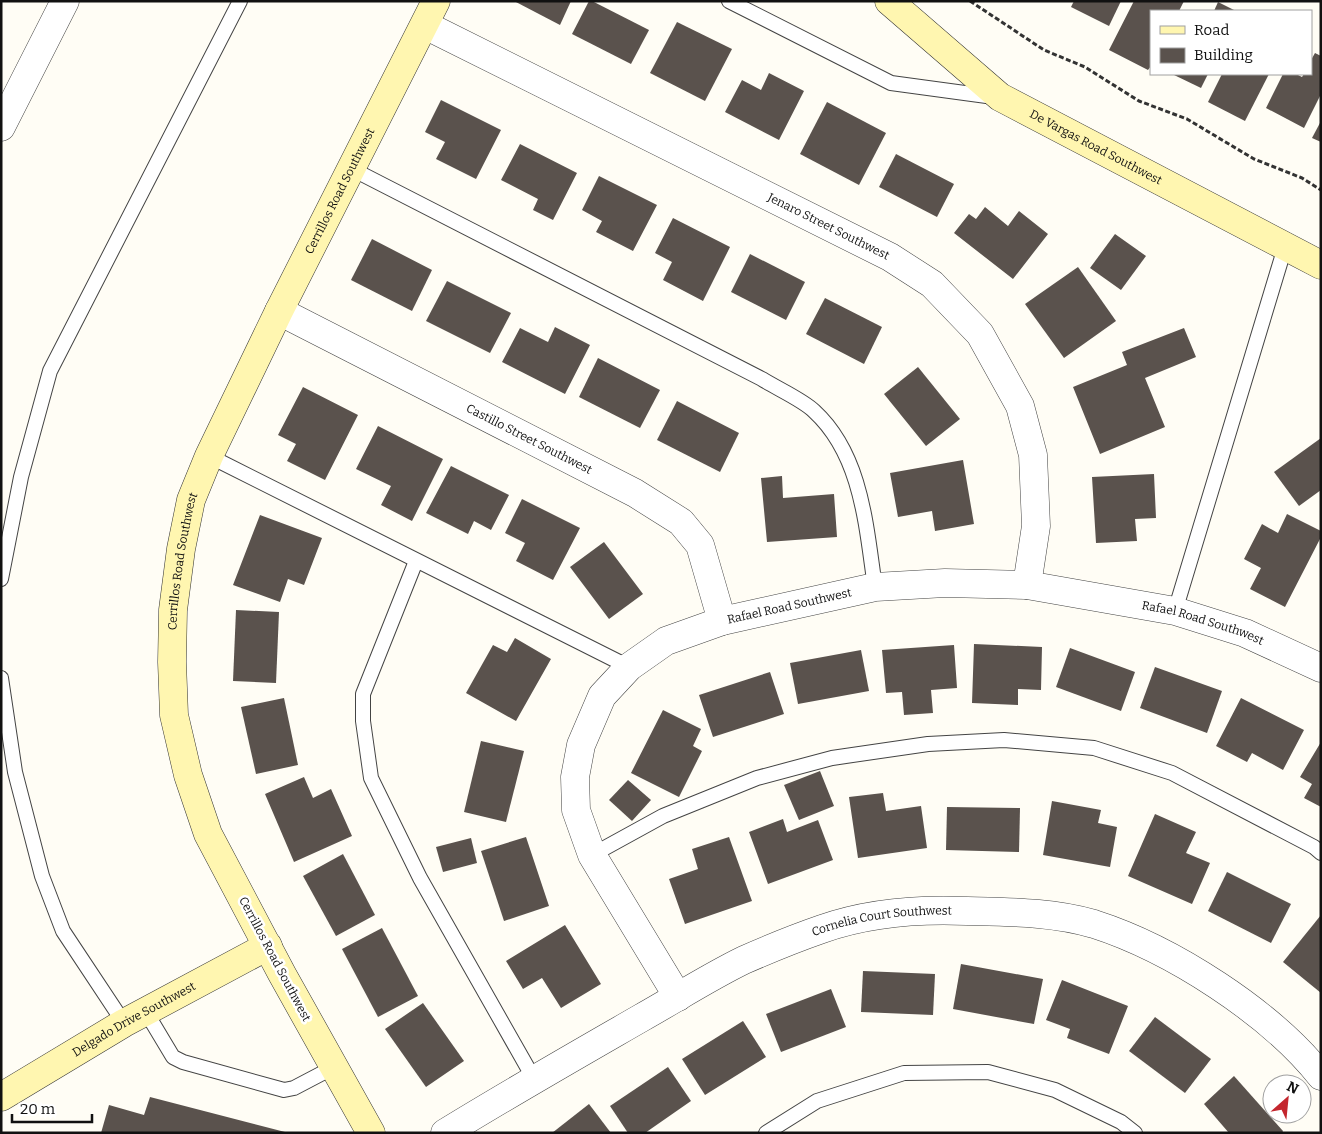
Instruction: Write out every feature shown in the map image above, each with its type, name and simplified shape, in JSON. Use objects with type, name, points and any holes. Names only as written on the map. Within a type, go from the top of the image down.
[{"type":"street","points":[[1,127],[65,1]]},
{"type":"street","name":"De Vargas Road Southwest","points":[[889,1],[1000,97],[1321,265]]},
{"type":"street","name":"Cerrillos Road Southwest","points":[[370,1133],[208,834],[188,775],[174,715],[173,610],[181,549],[192,500],[209,456],[279,311],[430,13]]},
{"type":"street","name":"Jenaro Street Southwest","points":[[430,13],[890,258],[932,284],[980,334],[1020,406],[1033,455],[1036,526],[1027,586]]},
{"type":"street","name":"Castillo Street Southwest","points":[[279,311],[635,493],[681,522],[700,545],[722,620]]},
{"type":"street","name":"Rafael Road Southwest","points":[[678,997],[592,855],[576,810],[575,777],[581,745],[602,696],[629,667],[666,641],[722,620],[875,587],[945,583],[1027,586],[1175,611],[1245,633],[1321,668]]},
{"type":"street","name":"Cornelia Court Southwest","points":[[445,1133],[534,1078],[743,961],[824,928],[887,913],[944,910],[1035,913],[1093,924],[1152,947],[1202,975],[1260,1017],[1305,1056],[1321,1076]]},
{"type":"street","name":"Delgado Drive Southwest","points":[[1,1097],[135,1018],[268,946]]},
{"type":"lane","points":[[1,579],[21,477],[50,371],[240,1]]},
{"type":"lane","points":[[729,1],[891,83],[1000,97]]},
{"type":"lane","points":[[352,169],[762,379],[814,410],[840,440],[856,481],[865,522],[875,587]]},
{"type":"lane","points":[[1175,611],[1285,247]]},
{"type":"lane","points":[[209,456],[629,667]]},
{"type":"lane","points":[[416,561],[363,694],[362,721],[371,778],[420,878],[534,1078]]},
{"type":"lane","points":[[1,678],[16,772],[42,876],[63,931],[135,1018],[173,1056],[183,1062],[284,1090],[294,1088],[334,1066]]},
{"type":"lane","points":[[592,855],[663,816],[757,778],[832,758],[928,744],[1004,740],[1094,748],[1172,773],[1321,853]]},
{"type":"lane","points":[[766,1133],[817,1101],[904,1073],[979,1072],[988,1072],[1055,1090],[1121,1122],[1135,1133]]},
{"type":"path","points":[[970,1],[1044,50],[1085,67],[1139,101],[1187,119],[1254,159],[1302,178],[1321,190]]},
{"type":"building","points":[[514,1],[571,1],[560,25]]},
{"type":"building","points":[[589,1],[649,30],[631,64],[572,34]]},
{"type":"building","points":[[1074,1],[1121,1],[1109,26],[1071,7]]},
{"type":"building","points":[[1134,1],[1184,1],[1180,10],[1150,10],[1150,67],[1148,70],[1109,50]]},
{"type":"building","points":[[1218,2],[1234,10],[1214,10]]},
{"type":"building","points":[[677,22],[732,49],[705,101],[650,73]]},
{"type":"building","points":[[1315,53],[1321,56],[1321,94],[1304,128],[1266,108],[1282,75],[1298,75],[1302,77],[1303,75],[1312,75],[1312,58]]},
{"type":"building","points":[[769,73],[804,91],[779,140],[725,112],[742,80],[761,90]]},
{"type":"building","points":[[1174,75],[1208,75],[1201,88]]},
{"type":"building","points":[[1222,75],[1268,75],[1245,121],[1208,102]]},
{"type":"building","points":[[441,100],[501,130],[476,179],[436,159],[445,142],[425,132]]},
{"type":"building","points":[[827,102],[886,133],[859,185],[800,154]]},
{"type":"building","points":[[1321,121],[1321,142],[1312,138]]},
{"type":"building","points":[[520,144],[577,173],[553,220],[533,210],[538,199],[501,180]]},
{"type":"building","points":[[896,154],[954,184],[937,217],[879,187]]},
{"type":"building","points":[[599,176],[657,205],[633,251],[596,232],[602,221],[582,210]]},
{"type":"building","points":[[985,207],[1008,226],[1019,211],[1048,234],[1013,279],[954,233],[969,214],[976,219]]},
{"type":"building","points":[[673,218],[730,247],[703,301],[663,280],[672,262],[655,253]]},
{"type":"building","points":[[1115,234],[1146,256],[1121,290],[1090,268]]},
{"type":"building","points":[[372,239],[432,270],[412,311],[351,280]]},
{"type":"building","points":[[750,254],[805,282],[786,320],[731,292]]},
{"type":"building","points":[[1078,267],[1116,321],[1064,358],[1025,304]]},
{"type":"building","points":[[447,281],[511,313],[490,353],[426,321]]},
{"type":"building","points":[[825,298],[882,327],[864,364],[806,334]]},
{"type":"building","points":[[555,327],[590,345],[565,394],[502,362],[520,328],[548,342]]},
{"type":"building","points":[[1184,328],[1196,357],[1145,378],[1165,427],[1100,454],[1073,387],[1127,365],[1122,352]]},
{"type":"building","points":[[598,358],[660,390],[640,428],[579,397]]},
{"type":"building","points":[[918,367],[960,419],[926,446],[884,394]]},
{"type":"building","points":[[303,387],[358,415],[325,480],[287,461],[296,444],[278,435]]},
{"type":"building","points":[[677,401],[739,433],[720,472],[657,440]]},
{"type":"building","points":[[378,426],[443,459],[412,521],[381,505],[391,486],[356,469]]},
{"type":"building","points":[[1321,438],[1321,490],[1299,506],[1274,472]]},
{"type":"building","points":[[963,460],[974,524],[935,531],[932,511],[898,517],[890,473]]},
{"type":"building","points":[[451,466],[509,495],[491,530],[474,521],[468,534],[426,513]]},
{"type":"building","points":[[1154,474],[1156,518],[1135,519],[1137,541],[1096,543],[1092,477]]},
{"type":"building","points":[[782,476],[783,498],[834,494],[837,537],[767,542],[761,478]]},
{"type":"building","points":[[522,499],[580,528],[553,580],[516,561],[525,543],[505,533]]},
{"type":"building","points":[[1287,514],[1321,531],[1321,537],[1285,607],[1250,589],[1261,568],[1244,559],[1262,524],[1278,533]]},
{"type":"building","points":[[260,515],[322,538],[304,585],[288,579],[280,602],[233,585]]},
{"type":"building","points":[[604,542],[643,594],[609,619],[570,567]]},
{"type":"building","points":[[236,610],[279,612],[276,683],[233,681]]},
{"type":"building","points":[[515,638],[551,659],[516,721],[466,693],[493,645],[507,652]]},
{"type":"building","points":[[974,644],[1042,647],[1041,690],[1018,689],[1018,705],[972,703]]},
{"type":"building","points":[[954,645],[957,688],[931,690],[933,713],[904,715],[902,692],[886,693],[882,650]]},
{"type":"building","points":[[1070,648],[1135,672],[1121,711],[1056,687]]},
{"type":"building","points":[[861,650],[869,691],[798,704],[790,663]]},
{"type":"building","points":[[1155,667],[1222,691],[1207,733],[1140,708]]},
{"type":"building","points":[[770,672],[784,714],[713,737],[699,695]]},
{"type":"building","points":[[284,698],[298,765],[256,774],[241,707]]},
{"type":"building","points":[[1241,698],[1304,730],[1283,770],[1252,753],[1247,762],[1216,746]]},
{"type":"building","points":[[663,710],[701,729],[693,746],[702,751],[679,797],[631,773]]},
{"type":"building","points":[[481,741],[524,751],[506,822],[464,812]]},
{"type":"building","points":[[1321,742],[1321,807],[1304,798],[1312,784],[1300,777]]},
{"type":"building","points":[[820,771],[834,806],[799,820],[784,785]]},
{"type":"building","points":[[304,777],[313,798],[331,789],[352,836],[294,862],[265,794]]},
{"type":"building","points":[[628,780],[651,800],[632,821],[609,800]]},
{"type":"building","points":[[883,793],[886,811],[921,806],[927,848],[858,858],[849,797]]},
{"type":"building","points":[[1052,801],[1101,810],[1098,823],[1117,827],[1110,867],[1043,855]]},
{"type":"building","points":[[947,807],[1020,808],[1019,852],[946,850]]},
{"type":"building","points":[[1155,814],[1196,832],[1186,853],[1210,863],[1192,904],[1128,876]]},
{"type":"building","points":[[783,819],[787,832],[818,820],[833,860],[768,884],[749,832]]},
{"type":"building","points":[[526,837],[549,906],[504,921],[481,851]]},
{"type":"building","points":[[729,837],[752,901],[685,924],[669,879],[698,869],[692,849]]},
{"type":"building","points":[[471,838],[477,863],[443,872],[436,847]]},
{"type":"building","points":[[343,854],[375,915],[336,936],[303,876]]},
{"type":"building","points":[[1227,872],[1291,904],[1271,943],[1208,911]]},
{"type":"building","points":[[1321,915],[1321,993],[1283,962]]},
{"type":"building","points":[[565,925],[601,984],[561,1008],[542,978],[523,989],[506,961]]},
{"type":"building","points":[[382,928],[418,996],[378,1017],[342,949]]},
{"type":"building","points":[[961,964],[1043,979],[1034,1024],[953,1009]]},
{"type":"building","points":[[863,971],[935,974],[933,1015],[861,1012]]},
{"type":"building","points":[[1062,980],[1128,1006],[1109,1054],[1067,1038],[1070,1029],[1046,1020]]},
{"type":"building","points":[[831,989],[846,1027],[781,1052],[766,1014]]},
{"type":"building","points":[[423,1003],[464,1061],[426,1087],[385,1029]]},
{"type":"building","points":[[1155,1017],[1211,1059],[1185,1093],[1129,1051]]},
{"type":"building","points":[[743,1021],[766,1057],[705,1095],[682,1059]]},
{"type":"building","points":[[668,1067],[691,1101],[645,1133],[628,1133],[610,1106]]},
{"type":"building","points":[[1234,1076],[1262,1107],[1262,1124],[1277,1124],[1283,1131],[1282,1133],[1229,1133],[1204,1104]]},
{"type":"building","points":[[150,1097],[285,1133],[101,1133],[109,1105],[144,1115]]},
{"type":"building","points":[[589,1104],[611,1133],[552,1133]]}]
